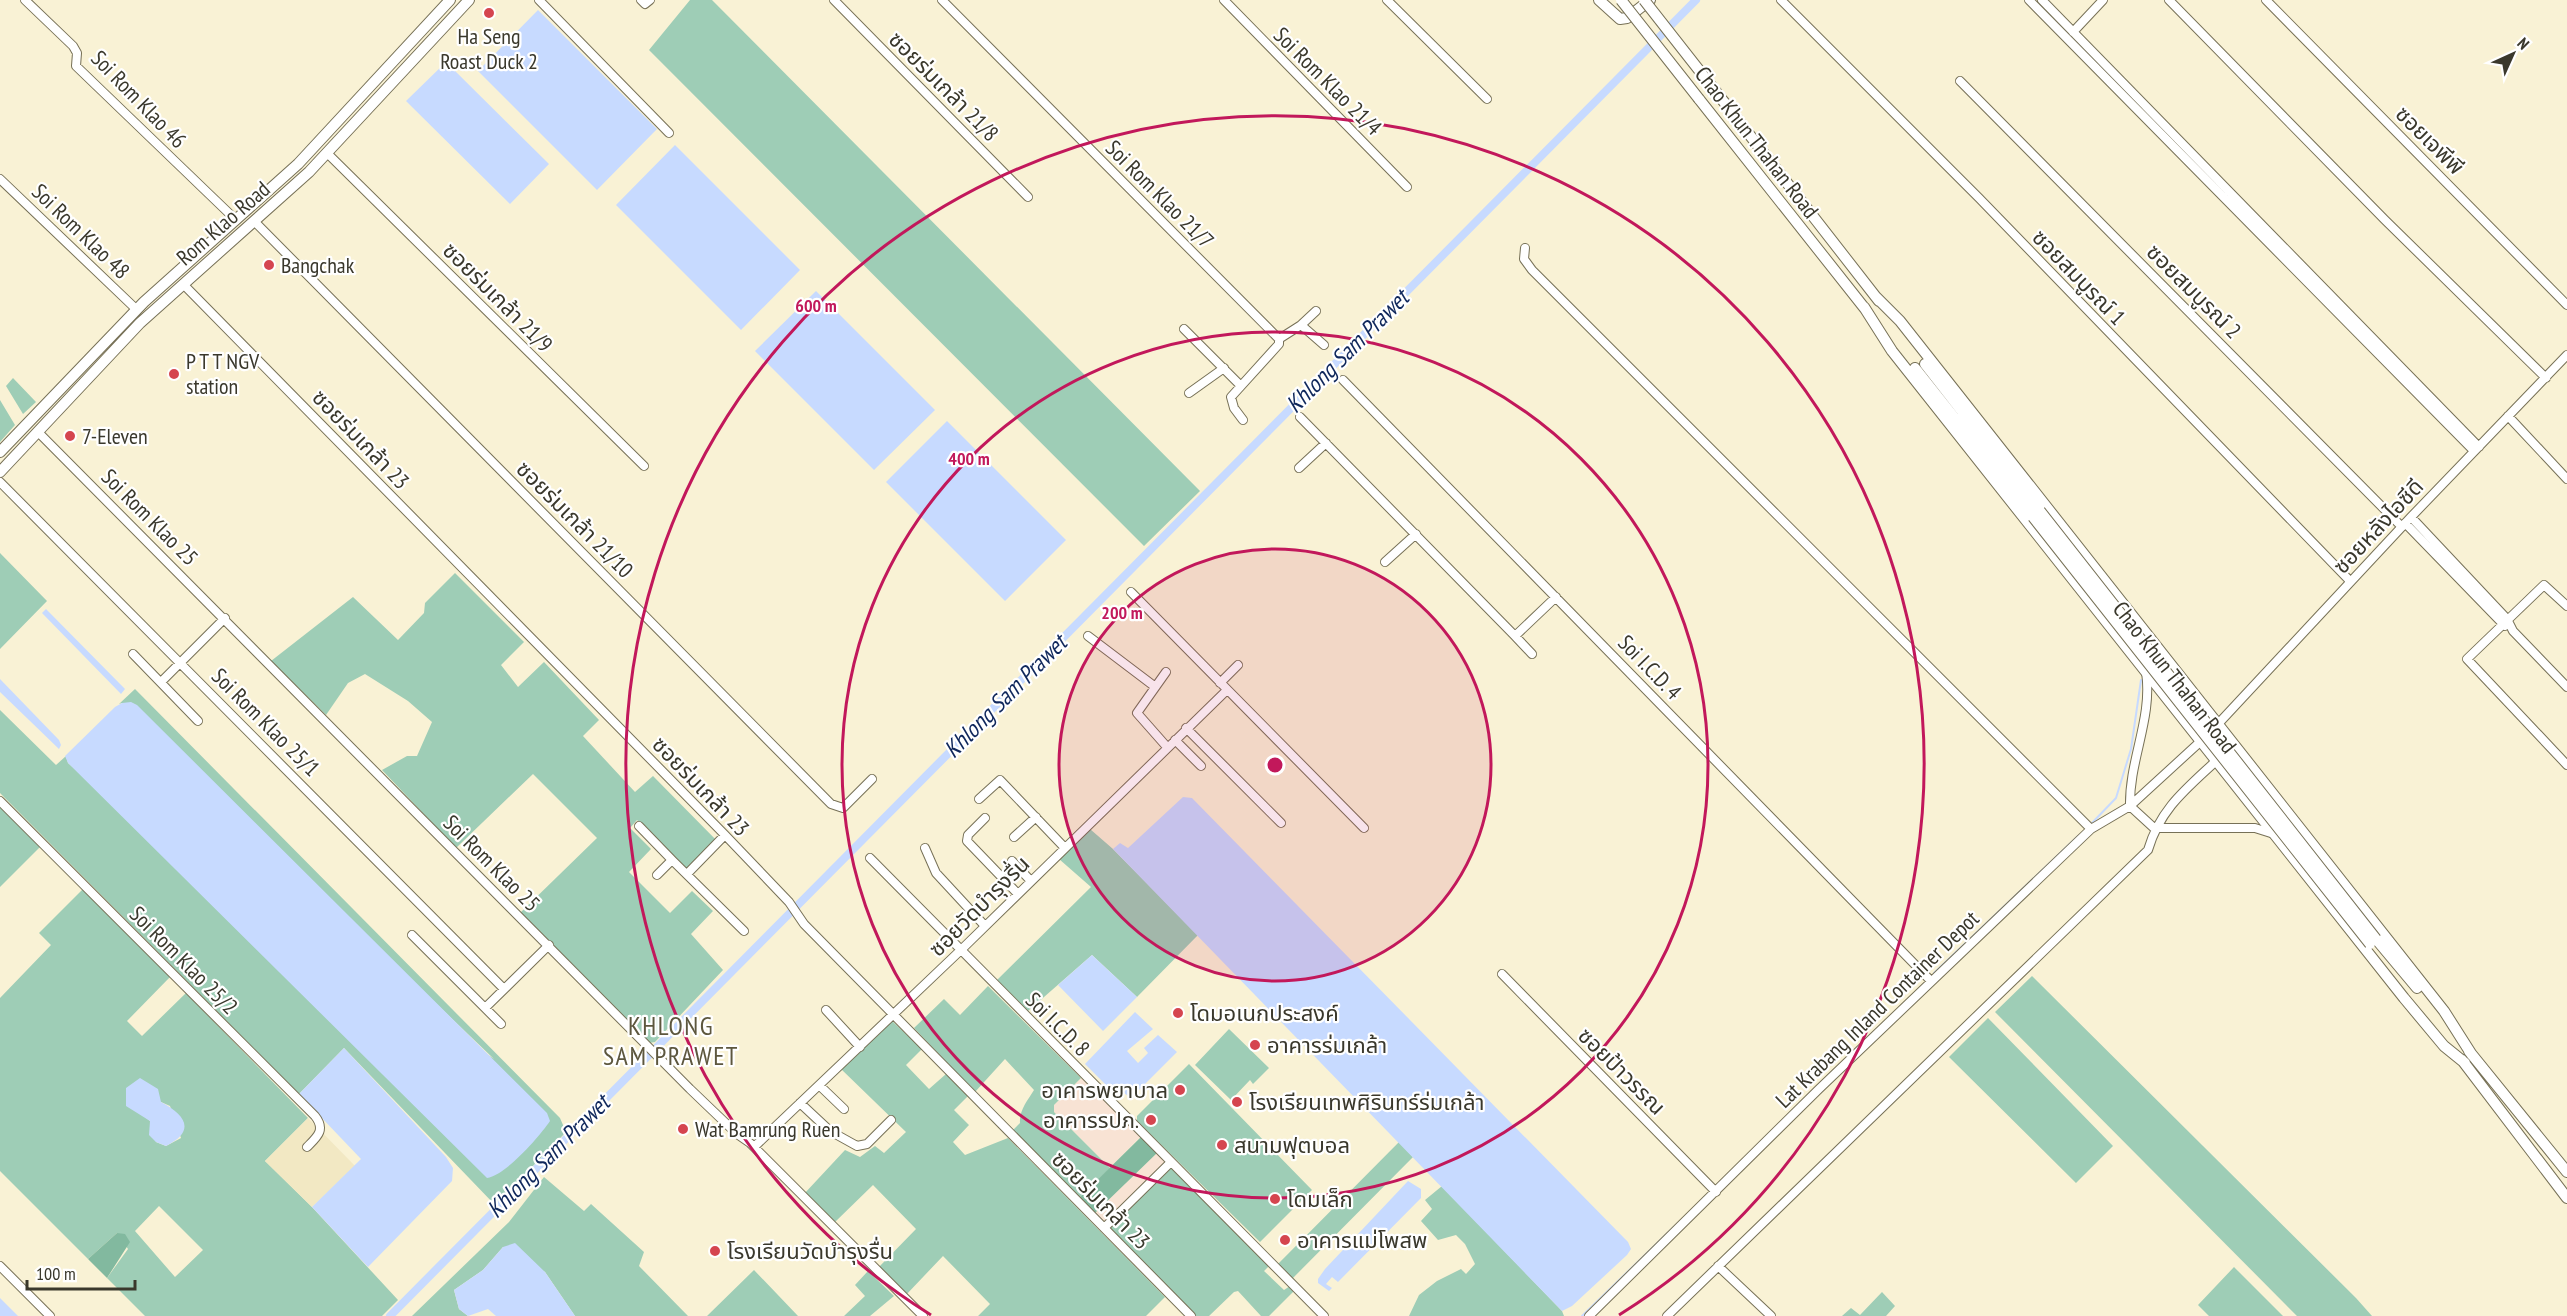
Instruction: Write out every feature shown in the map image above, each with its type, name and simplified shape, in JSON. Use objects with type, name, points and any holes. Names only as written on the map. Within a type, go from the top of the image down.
[{"type":"main road","name":"Rom Klao Road","points":[[0,452],[136,309],[319,142],[450,0]]},
{"type":"main road","name":"Rom Klao Road","points":[[0,472],[133,330],[327,153],[469,0]]},
{"type":"main road","points":[[1599,0],[1620,19],[1627,18],[1650,0]]},
{"type":"main road","name":"Chao Khun Thahan Road","points":[[1621,0],[1864,307],[2036,514],[2373,942],[2468,1059],[2567,1172]]},
{"type":"main road","name":"Chao Khun Thahan Road","points":[[1644,0],[1876,297],[2036,514]]},
{"type":"main road","name":"Chao Khun Thahan Road","points":[[1876,297],[1900,321],[2444,1011],[2468,1059],[2567,1198]]},
{"type":"main road","name":"Chao Khun Thahan Road","points":[[1864,307],[1892,351],[2420,1018],[2444,1046],[2468,1059]]},
{"type":"main road","points":[[2200,741],[2218,724]]},
{"type":"main road","points":[[2216,761],[2233,743]]},
{"type":"street","name":"Soi Rom Klao 46","points":[[25,0],[73,46],[77,53],[76,66],[236,220]]},
{"type":"street","points":[[538,0],[669,133]]},
{"type":"street","points":[[641,0],[645,4],[650,0]]},
{"type":"street","name":"ซอยร่มเกล้า 21/8","points":[[834,0],[1028,197]]},
{"type":"street","name":"Soi Rom Klao 21/7","points":[[942,0],[1279,339]]},
{"type":"street","name":"Soi Rom Klao 21/4","points":[[1224,0],[1407,187]]},
{"type":"street","points":[[1387,0],[1487,99]]},
{"type":"street","name":"ซอยสมบูรณ์ 1","points":[[1781,0],[1979,198],[2350,581]]},
{"type":"street","points":[[2029,0],[2476,449]]},
{"type":"street","points":[[2042,0],[2476,449]]},
{"type":"street","points":[[2073,32],[2103,0]]},
{"type":"street","points":[[2169,0],[2377,212],[2546,378]]},
{"type":"street","name":"ซอยเจพีพี","points":[[2266,0],[2567,305]]},
{"type":"street","name":"ซอยสมบูรณ์ 2","points":[[1960,81],[2406,522],[2567,687]]},
{"type":"street","name":"ซอยร่มเกล้า 21/9","points":[[327,153],[644,466]]},
{"type":"street","name":"Soi Rom Klao 48","points":[[0,179],[136,309]]},
{"type":"street","name":"ซอยร่มเกล้า 21/10","points":[[254,221],[831,804],[843,808],[872,779]]},
{"type":"street","points":[[1525,248],[1524,259],[1532,270],[2091,829]]},
{"type":"street","name":"ซอยร่มเกล้า 23","points":[[183,284],[725,836],[789,902],[804,924],[1191,1316]]},
{"type":"street","points":[[1243,420],[1231,401],[1233,392],[1279,344],[1279,339],[1301,325],[1316,311]]},
{"type":"street","points":[[1301,325],[1324,345]]},
{"type":"street","points":[[1184,329],[1240,385]]},
{"type":"street","name":"ซอยหลังไอซีดี","points":[[2218,724],[2350,581],[2567,356]]},
{"type":"street","points":[[1189,393],[1224,368]]},
{"type":"street","name":"Soi I.C.D. 4","points":[[1343,380],[1931,981]]},
{"type":"street","points":[[2508,416],[2567,478]]},
{"type":"street","points":[[1300,417],[1532,654]]},
{"type":"street","name":"Soi Rom Klao 25","points":[[38,432],[665,1063],[737,1134],[754,1147],[922,1316]]},
{"type":"street","points":[[1299,468],[1326,443]]},
{"type":"street","name":"Soi Rom Klao 25/1","points":[[0,482],[504,989]]},
{"type":"street","points":[[1385,562],[1416,534]]},
{"type":"street","points":[[2567,606],[2544,585],[2468,656],[2468,662],[2567,765]]},
{"type":"street","points":[[1131,592],[1364,828]]},
{"type":"street","points":[[1515,636],[1556,597]]},
{"type":"street","points":[[161,682],[225,618]]},
{"type":"street","points":[[1088,636],[1154,686]]},
{"type":"street","points":[[134,654],[198,722]]},
{"type":"street","name":"ซอยวัดบำรุงรื่น","points":[[754,1147],[960,951],[1167,747],[1224,686],[1238,665]]},
{"type":"street","points":[[2146,671],[2149,700],[2132,776],[2130,806],[2154,828],[2255,828],[2274,834]]},
{"type":"street","points":[[1166,672],[1137,713],[1167,747]]},
{"type":"street","points":[[1186,728],[1281,824]]},
{"type":"street","points":[[1174,740],[1201,766]]},
{"type":"street","name":"Lat Krabang Inland Container Depot","points":[[1589,1316],[1931,981],[2091,829],[2130,806],[2200,741]]},
{"type":"street","points":[[1666,1316],[2148,850],[2154,828],[2180,794],[2216,761]]},
{"type":"street","points":[[979,799],[1000,780],[1064,847]]},
{"type":"street","name":"Soi Rom Klao 25/2","points":[[0,801],[315,1116],[321,1125],[321,1130],[307,1147]]},
{"type":"street","points":[[1014,837],[1036,817]]},
{"type":"street","points":[[985,818],[968,835],[967,841],[1017,893]]},
{"type":"street","points":[[639,826],[744,931]]},
{"type":"street","points":[[687,874],[725,836]]},
{"type":"street","points":[[925,848],[936,873],[985,926]]},
{"type":"street","name":"Soi I.C.D. 8","points":[[870,858],[1324,1316]]},
{"type":"street","points":[[657,875],[672,860]]},
{"type":"street","points":[[1012,861],[1030,880]]},
{"type":"street","points":[[412,935],[501,1024]]},
{"type":"street","points":[[485,1008],[549,945]]},
{"type":"street","name":"ซอยป้าวรรณ","points":[[1502,974],[1716,1192]]},
{"type":"street","points":[[826,1010],[860,1047]]},
{"type":"street","points":[[819,1085],[844,1109]]},
{"type":"street","points":[[800,1103],[830,1131],[857,1146],[867,1144],[891,1119]]},
{"type":"street","points":[[1104,1228],[1170,1162]]},
{"type":"street","points":[[0,1266],[50,1316]]},
{"type":"street","points":[[1718,1266],[1771,1316]]},
{"type":"shaded area","points":[[1081,1078],[1142,1135],[1110,1168],[1054,1112],[1054,1105]]},
{"type":"shaded area","points":[[1157,1153],[1166,1163],[1105,1224],[1095,1213]]},
{"type":"green space","points":[[690,0],[712,0],[1200,491],[1144,546],[649,50]]},
{"type":"green space","points":[[13,378],[36,402],[23,414],[6,386]]},
{"type":"green space","points":[[0,400],[15,425],[0,442]]},
{"type":"green space","points":[[0,553],[47,601],[0,649]]},
{"type":"green space","points":[[455,573],[524,642],[501,665],[518,687],[544,662],[599,720],[583,736],[635,792],[653,776],[720,844],[692,874],[637,820],[630,828],[651,849],[629,872],[670,913],[692,891],[713,911],[691,934],[723,970],[655,1042],[649,1043],[520,913],[597,838],[533,774],[456,848],[382,770],[407,756],[417,756],[432,722],[408,701],[365,674],[348,683],[326,715],[271,661],[353,597],[398,640],[424,613],[425,603]]},
{"type":"green space","points":[[135,689],[560,1118],[566,1132],[495,1205],[344,1048],[299,1094],[0,793],[0,710],[56,765],[66,756],[68,763],[76,770],[494,1059],[122,703],[119,704]]},
{"type":"green space","points":[[0,805],[41,846],[0,887]]},
{"type":"green space","points":[[1090,829],[1113,849],[1198,935],[1137,997],[1092,955],[1028,1011],[997,980],[1091,887],[1059,859]]},
{"type":"green space","points":[[83,889],[170,977],[127,1021],[142,1036],[186,993],[308,1118],[265,1161],[312,1207],[398,1300],[382,1316],[145,1316],[107,1278],[128,1249],[117,1233],[88,1259],[0,1171],[0,998],[51,945],[39,933]],"holes":[[[161,1102],[170,1106],[181,1138],[166,1146],[156,1142],[150,1121],[145,1117]],[[159,1206],[203,1250],[175,1277],[135,1231]]]},
{"type":"green space","points":[[2032,976],[2372,1316],[2297,1316],[1995,1012]]},
{"type":"green space","points":[[988,986],[1081,1078],[1054,1105],[1054,1112],[1110,1168],[1080,1197],[1013,1130],[1020,1123],[1022,1109],[1034,1090],[1005,1059],[975,1092],[914,1028],[944,999],[960,1015]]},
{"type":"green space","points":[[1988,1018],[2113,1146],[2076,1183],[1949,1057]]},
{"type":"green space","points":[[892,1021],[922,1049],[906,1065],[929,1089],[946,1074],[968,1096],[954,1110],[969,1125],[953,1142],[965,1155],[1008,1138],[1165,1297],[1146,1316],[978,1316],[990,1304],[943,1256],[905,1296],[878,1268],[916,1229],[873,1185],[834,1223],[804,1194],[845,1150],[860,1157],[875,1146],[884,1153],[906,1132],[841,1069]]},
{"type":"green space","points":[[1229,1029],[1269,1068],[1253,1084],[1250,1080],[1231,1100],[1195,1065]]},
{"type":"green space","points":[[1189,1064],[1312,1190],[1260,1242],[1137,1121],[1137,1116]]},
{"type":"green space","points":[[1141,1137],[1157,1153],[1095,1213],[1080,1197]]},
{"type":"green space","points":[[1399,1142],[1413,1157],[1292,1279],[1278,1264]]},
{"type":"green space","points":[[1171,1166],[1270,1265],[1264,1271],[1284,1290],[1290,1286],[1295,1290],[1269,1316],[1261,1316],[1238,1291],[1234,1292],[1209,1316],[1195,1316],[1108,1227]]},
{"type":"green space","points":[[544,1177],[584,1211],[591,1204],[644,1252],[639,1266],[688,1316],[575,1316],[545,1272],[503,1247],[483,1270],[454,1290],[459,1309],[468,1316],[412,1316],[509,1222]]},
{"type":"green space","points":[[1442,1186],[1562,1311],[1564,1316],[1409,1316],[1419,1295],[1437,1281],[1461,1269],[1466,1274],[1475,1264],[1465,1244],[1456,1235],[1438,1240],[1421,1221],[1432,1209],[1425,1200]]},
{"type":"green space","points":[[117,1233],[125,1234],[130,1242],[107,1278],[88,1259]]},
{"type":"green space","points":[[2234,1267],[2283,1316],[2209,1316],[2198,1305]]},
{"type":"green space","points":[[754,1270],[798,1316],[707,1316]]},
{"type":"green space","points":[[868,1271],[894,1296],[870,1316],[844,1316],[865,1296],[855,1285]]},
{"type":"green space","points":[[1882,1292],[1895,1306],[1886,1316],[1842,1316],[1851,1308],[1860,1315]]},
{"type":"sand","points":[[308,1118],[355,1166],[312,1207],[265,1161]]},
{"type":"water","points":[[538,10],[657,129],[597,190],[478,71]]},
{"type":"water","points":[[446,62],[549,164],[510,204],[406,101]]},
{"type":"water","points":[[675,145],[800,270],[741,330],[616,205]]},
{"type":"water","points":[[816,291],[935,410],[874,470],[755,351]]},
{"type":"water","points":[[947,421],[1066,540],[1005,601],[886,482]]},
{"type":"water","points":[[46,609],[125,689],[121,694],[42,613]]},
{"type":"water","points":[[0,679],[59,740],[61,745],[59,749],[0,692]]},
{"type":"water","points":[[131,702],[137,705],[547,1113],[550,1121],[512,1163],[487,1178],[68,763],[65,756],[115,707]]},
{"type":"water","points":[[1183,797],[1192,798],[1628,1242],[1631,1249],[1627,1255],[1572,1306],[1562,1311],[1113,849],[1120,843],[1128,848]]},
{"type":"water","points":[[1092,955],[1137,997],[1103,1031],[1058,985]]},
{"type":"water","points":[[1135,1012],[1153,1029],[1127,1051],[1138,1063],[1148,1053],[1144,1048],[1158,1035],[1177,1052],[1131,1098],[1124,1093],[1119,1098],[1085,1064]]},
{"type":"water","points":[[344,1048],[446,1157],[453,1168],[452,1181],[368,1267],[312,1207],[361,1159],[299,1094]]},
{"type":"water","points":[[140,1078],[158,1089],[161,1102],[177,1112],[184,1123],[181,1135],[166,1146],[156,1142],[149,1135],[150,1121],[126,1106],[126,1088]]},
{"type":"water","points":[[1408,1181],[1421,1189],[1421,1198],[1338,1282],[1332,1277],[1326,1284],[1332,1288],[1329,1291],[1318,1283],[1325,1269]]},
{"type":"water","points":[[515,1243],[545,1272],[575,1316],[496,1316],[488,1309],[468,1316],[459,1309],[454,1290],[483,1270],[503,1247]]},
{"type":"water","points":[[0,1298],[18,1316],[0,1316]]},
{"type":"waterway","name":"Khlong Sam Prawet","points":[[390,1316],[1696,0]]},
{"type":"waterway","points":[[2091,824],[2116,798],[2131,749],[2141,680]]},
{"type":"waterway","points":[[1934,973],[2078,836]]},
{"type":"waterway","points":[[1582,1316],[1679,1222]]},
{"type":"place","name":"Ha Seng Roast Duck 2","points":[[489,13]]},
{"type":"place","name":"Bangchak","points":[[269,265]]},
{"type":"place","name":"P T T NGV station","points":[[174,374]]},
{"type":"place","name":"7-Eleven","points":[[70,436]]},
{"type":"place","name":"โดมอเนกประสงค์","points":[[1178,1013]]},
{"type":"place","name":"อาคารร่มเกล้า","points":[[1255,1045]]},
{"type":"place","name":"อาคารพยาบาล","points":[[1180,1090]]},
{"type":"place","name":"โรงเรียนเทพศิรินทร์ร่มเกล้า","points":[[1237,1102]]},
{"type":"place","name":"อาคารรปภ.","points":[[1151,1120]]},
{"type":"place","name":"Wat Bamrung Ruen","points":[[683,1129]]},
{"type":"place","name":"สนามฟุตบอล","points":[[1222,1145]]},
{"type":"place","name":"โดมเล็ก","points":[[1275,1199]]},
{"type":"place","name":"อาคารแม่โพสพ","points":[[1285,1240]]},
{"type":"place","name":"โรงเรียนวัดบำรุงรื่น","points":[[715,1251]]},
{"type":"district","name":"KHLONG SAM PRAWET","points":[[671,1040]]}]
